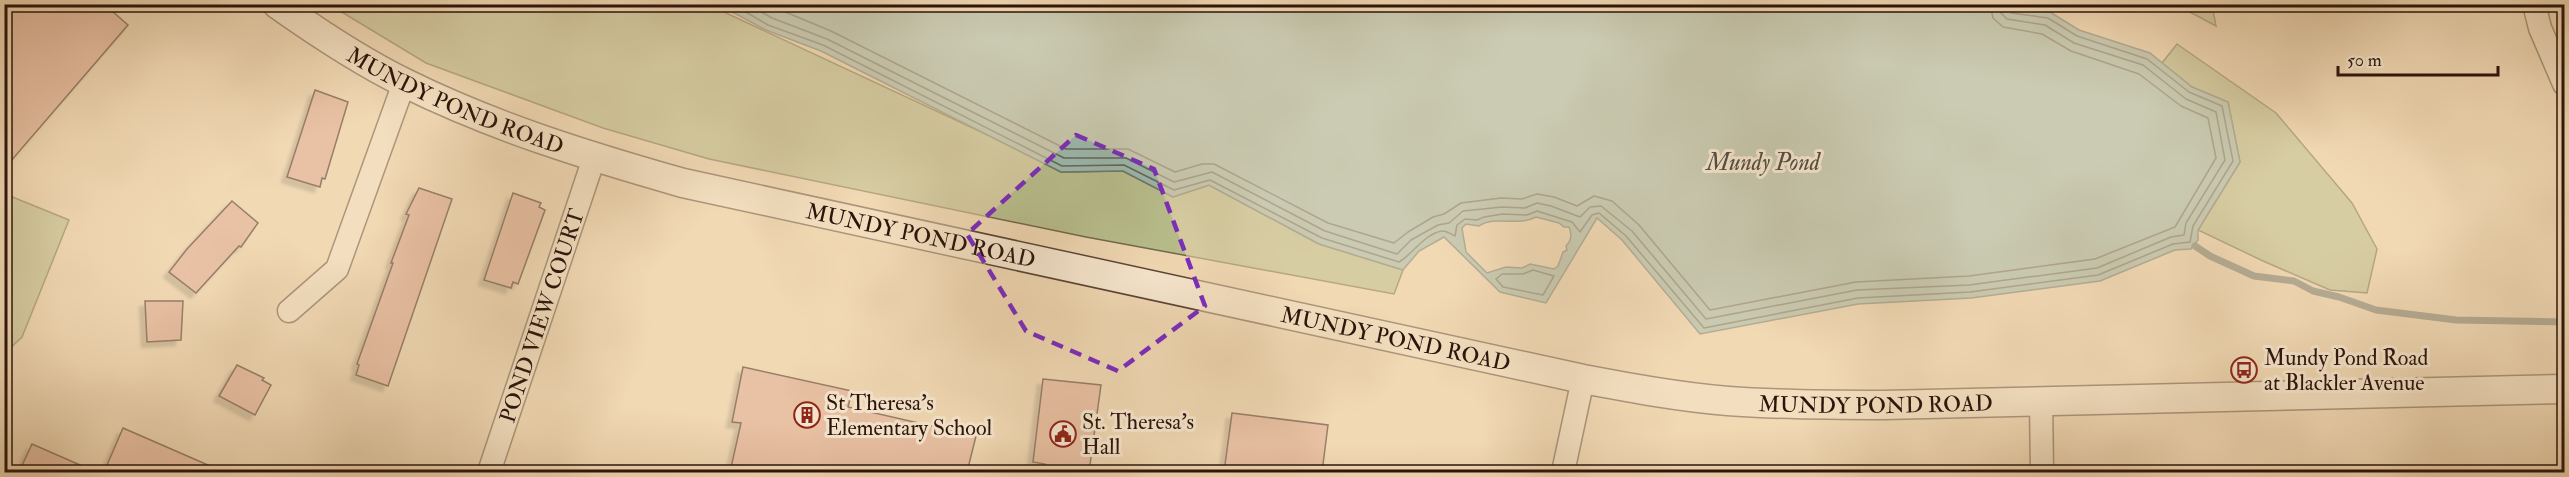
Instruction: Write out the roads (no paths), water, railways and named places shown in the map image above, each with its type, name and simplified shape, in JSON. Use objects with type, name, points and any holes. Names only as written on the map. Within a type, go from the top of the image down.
[{"type":"street","name":"MUNDY POND ROAD","points":[[277,4],[322,35],[404,83],[483,119],[594,158],[683,183],[1583,379],[1726,400],[1803,405],[1895,405],[2565,388]]},
{"type":"street","points":[[2534,4],[2540,28],[2565,84]]},
{"type":"street","points":[[289,311],[337,269],[404,83]]},
{"type":"street","name":"POND VIEW COURT","points":[[489,472],[594,158]]},
{"type":"street","points":[[1563,472],[1583,379]]},
{"type":"street","points":[[2041,400],[2042,472]]},
{"type":"water","name":"Mundy Pond","points":[[719,5],[1991,5],[2050,12],[2079,30],[2150,53],[2192,87],[2228,102],[2240,162],[2198,230],[2198,240],[2191,249],[2175,250],[2100,281],[1971,298],[1858,304],[1700,334],[1622,240],[1597,218],[1546,303],[1500,292],[1444,237],[1419,251],[1403,270],[1319,244],[1209,185],[1173,197],[1123,171],[1061,172],[821,51],[766,30]],"holes":[[[1536,217],[1559,223],[1564,227],[1569,227],[1570,237],[1566,246],[1567,250],[1563,252],[1558,266],[1554,269],[1530,264],[1522,268],[1506,267],[1487,273],[1466,252],[1462,228],[1466,224],[1479,226],[1492,221],[1522,221]]]},
{"type":"waterway","points":[[2195,246],[2210,256],[2254,276],[2294,281],[2313,291],[2376,310],[2456,320],[2564,322]]},
{"type":"place","name":"Mundy Pond Road at Blackler Avenue","points":[[2244,370]]},
{"type":"place","name":"St Theresa's Elementary School","points":[[807,415]]},
{"type":"place","name":"St. Theresa's Hall","points":[[1063,434]]}]
